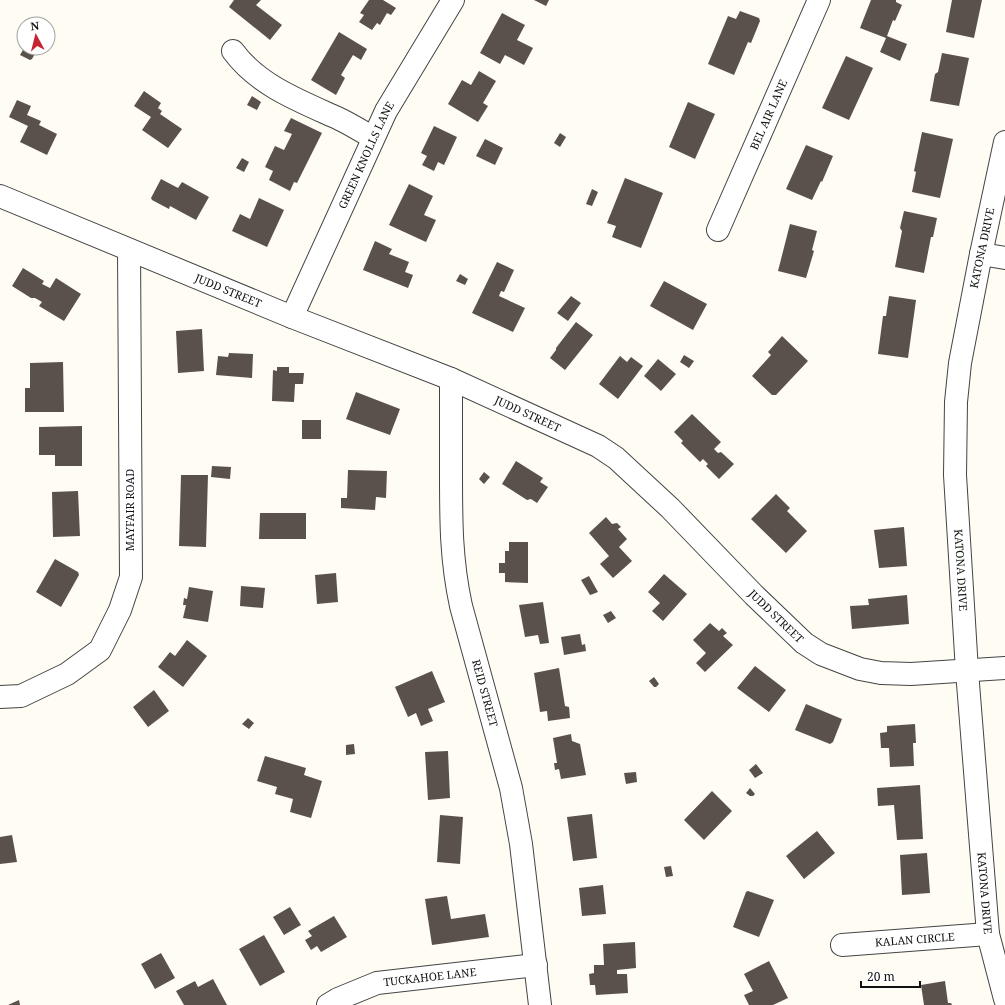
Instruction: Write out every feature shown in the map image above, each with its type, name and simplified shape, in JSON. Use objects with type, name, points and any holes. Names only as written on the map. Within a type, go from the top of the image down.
[{"type":"street","name":"GREEN KNOLLS LANE","points":[[292,317],[386,110],[453,0]]},
{"type":"street","name":"BEL AIR LANE","points":[[718,230],[819,0]]},
{"type":"street","points":[[233,52],[241,63],[273,86],[298,101],[334,116],[373,138]]},
{"type":"street","name":"KATONA DRIVE","points":[[1005,142],[981,254],[960,364],[956,402],[955,475],[967,672],[988,934],[1005,999]]},
{"type":"street","name":"JUDD STREET","points":[[0,196],[292,317],[451,379],[598,446],[616,458],[670,508],[754,595],[804,643],[821,654],[860,669],[882,673],[911,674],[967,672],[1005,668]]},
{"type":"street","name":"MAYFAIR ROAD","points":[[0,697],[21,696],[67,674],[100,650],[120,610],[131,577],[129,250]]},
{"type":"street","points":[[981,254],[1005,258]]},
{"type":"street","name":"REID STREET","points":[[451,379],[451,524],[454,568],[461,606],[511,788],[521,844],[540,1005]]},
{"type":"street","name":"KALAN CIRCLE","points":[[842,945],[988,934]]},
{"type":"street","name":"TUCKAHOE LANE","points":[[328,1005],[338,999],[377,983],[536,965]]},
{"type":"building","points":[[234,0],[261,0],[256,5],[282,25],[270,40],[229,7]]},
{"type":"building","points":[[369,0],[383,0],[396,8],[391,15],[387,13],[380,25],[377,23],[372,30],[359,22],[364,15],[360,13]]},
{"type":"building","points":[[534,0],[549,0],[546,6]]},
{"type":"building","points":[[871,0],[896,0],[896,2],[902,5],[895,21],[893,20],[887,36],[907,44],[900,61],[880,52],[886,38],[860,28]]},
{"type":"building","points":[[952,0],[982,0],[974,38],[946,32]]},
{"type":"building","points":[[740,11],[759,18],[760,21],[751,43],[748,42],[734,75],[708,64],[728,16],[736,19]]},
{"type":"building","points":[[502,13],[525,25],[517,40],[533,48],[524,65],[505,55],[500,64],[480,53]]},
{"type":"building","points":[[339,32],[367,49],[361,60],[353,55],[341,75],[345,78],[336,95],[311,80]]},
{"type":"building","points":[[942,53],[969,58],[959,106],[930,101],[935,74],[938,72]]},
{"type":"building","points":[[22,56],[34,56],[30,60]]},
{"type":"building","points":[[846,56],[873,68],[849,120],[822,108]]},
{"type":"building","points":[[479,71],[496,81],[483,103],[488,106],[478,122],[448,104],[462,80],[471,85]]},
{"type":"building","points":[[144,91],[161,103],[158,108],[162,111],[160,114],[182,129],[168,148],[142,130],[151,117],[134,106]]},
{"type":"building","points":[[252,96],[261,102],[257,110],[247,105]]},
{"type":"building","points":[[17,100],[31,106],[27,115],[41,121],[39,125],[57,134],[47,155],[20,142],[28,126],[9,117]]},
{"type":"building","points":[[688,102],[715,114],[695,159],[669,147]]},
{"type":"building","points":[[291,118],[322,133],[297,183],[294,182],[290,191],[269,180],[273,171],[265,167],[275,146],[284,150],[292,134],[284,131]]},
{"type":"building","points":[[434,126],[457,137],[444,165],[438,162],[434,171],[422,165],[427,156],[421,153]]},
{"type":"building","points":[[922,132],[953,139],[940,198],[912,192],[916,172],[914,171]]},
{"type":"building","points":[[560,133],[566,137],[560,147],[554,143]]},
{"type":"building","points":[[485,139],[503,148],[495,165],[476,156]]},
{"type":"building","points":[[806,145],[833,156],[822,182],[821,181],[812,200],[786,189]]},
{"type":"building","points":[[242,158],[249,162],[244,172],[236,168]]},
{"type":"building","points":[[625,178],[663,193],[641,248],[612,237],[616,226],[607,223]]},
{"type":"building","points":[[161,179],[178,188],[182,182],[209,197],[196,220],[170,206],[169,209],[152,200],[151,198]]},
{"type":"building","points":[[409,184],[433,196],[424,215],[436,220],[426,242],[389,225]]},
{"type":"building","points":[[592,189],[598,192],[592,206],[586,204]]},
{"type":"building","points":[[259,198],[284,210],[267,247],[232,231],[240,214],[250,219]]},
{"type":"building","points":[[904,211],[937,218],[933,237],[931,237],[924,273],[895,267],[902,231],[900,228]]},
{"type":"building","points":[[790,224],[817,231],[812,250],[814,251],[806,278],[778,271]]},
{"type":"building","points":[[375,241],[392,249],[389,254],[409,262],[405,272],[413,275],[408,288],[363,270]]},
{"type":"building","points":[[497,262],[514,270],[504,292],[501,291],[499,296],[525,308],[513,332],[472,313]]},
{"type":"building","points":[[23,268],[44,281],[42,284],[50,288],[56,278],[81,294],[64,321],[39,306],[42,302],[35,298],[31,298],[12,286]]},
{"type":"building","points":[[460,274],[468,279],[465,285],[456,281]]},
{"type":"building","points":[[664,281],[707,304],[693,330],[650,306]]},
{"type":"building","points":[[571,296],[581,303],[568,321],[557,313]]},
{"type":"building","points":[[889,296],[916,300],[908,358],[878,354],[883,316],[886,316]]},
{"type":"building","points":[[576,322],[593,335],[565,370],[550,358]]},
{"type":"building","points":[[202,329],[204,371],[178,373],[176,331]]},
{"type":"building","points":[[782,336],[808,361],[776,395],[772,395],[752,376],[771,355],[768,352]]},
{"type":"building","points":[[229,353],[253,354],[252,378],[216,375],[218,356],[228,357]]},
{"type":"building","points":[[684,355],[694,361],[689,368],[680,362]]},
{"type":"building","points":[[620,356],[627,362],[631,357],[643,366],[618,399],[599,384]]},
{"type":"building","points":[[658,359],[676,374],[661,391],[644,376]]},
{"type":"building","points":[[63,362],[64,412],[25,412],[25,388],[30,388],[30,363]]},
{"type":"building","points":[[277,367],[289,367],[289,373],[304,373],[303,384],[295,384],[294,402],[272,401],[273,370],[277,371]]},
{"type":"building","points":[[356,392],[400,409],[390,435],[346,419]]},
{"type":"building","points":[[692,414],[721,442],[714,449],[718,453],[721,452],[734,464],[719,479],[706,466],[708,464],[703,459],[700,462],[681,443],[683,441],[674,432]]},
{"type":"building","points":[[302,420],[321,420],[321,439],[302,439]]},
{"type":"building","points":[[82,426],[82,466],[55,466],[55,455],[39,455],[39,427]]},
{"type":"building","points":[[516,461],[543,478],[540,482],[548,487],[537,503],[531,499],[527,500],[502,484]]},
{"type":"building","points":[[212,466],[231,467],[230,479],[211,477]]},
{"type":"building","points":[[348,470],[387,471],[386,498],[376,497],[375,510],[341,508],[341,498],[347,498]]},
{"type":"building","points":[[484,472],[490,477],[484,484],[479,479]]},
{"type":"building","points":[[181,475],[208,475],[206,547],[179,546]]},
{"type":"building","points":[[78,491],[80,536],[53,537],[52,492]]},
{"type":"building","points":[[776,494],[790,508],[787,511],[807,531],[786,553],[751,519]]},
{"type":"building","points":[[260,513],[306,513],[306,539],[259,539]]},
{"type":"building","points":[[606,517],[612,524],[617,523],[621,527],[618,529],[627,539],[619,547],[632,561],[613,578],[600,564],[609,556],[589,533]]},
{"type":"building","points":[[904,527],[907,566],[879,568],[874,530]]},
{"type":"building","points":[[509,542],[528,542],[528,583],[505,582],[505,573],[499,573],[499,563],[505,563],[505,551],[509,551]]},
{"type":"building","points":[[55,559],[78,572],[79,575],[61,607],[36,592]]},
{"type":"building","points":[[336,573],[338,602],[317,604],[315,575]]},
{"type":"building","points":[[664,574],[687,594],[663,621],[652,611],[660,603],[648,592]]},
{"type":"building","points":[[589,576],[598,592],[590,595],[581,580]]},
{"type":"building","points":[[241,586],[265,588],[263,608],[240,606]]},
{"type":"building","points":[[189,587],[213,591],[208,622],[183,618],[186,605],[183,605],[184,598],[187,599]]},
{"type":"building","points":[[907,595],[909,624],[852,629],[850,606],[869,605],[868,599]]},
{"type":"building","points":[[543,602],[549,643],[540,644],[538,635],[525,637],[519,605]]},
{"type":"building","points":[[611,611],[616,618],[608,623],[603,615]]},
{"type":"building","points":[[710,623],[719,631],[722,628],[727,633],[723,636],[733,645],[705,672],[696,663],[706,653],[693,640]]},
{"type":"building","points":[[580,634],[582,645],[585,644],[586,651],[564,655],[561,637]]},
{"type":"building","points":[[187,640],[207,656],[183,687],[158,667],[170,652],[175,656]]},
{"type":"building","points":[[755,666],[786,690],[769,712],[737,688]]},
{"type":"building","points":[[559,668],[565,706],[569,707],[570,718],[548,721],[547,711],[540,712],[534,673]]},
{"type":"building","points":[[432,671],[445,702],[428,709],[433,721],[421,726],[416,713],[408,717],[395,687]]},
{"type":"building","points":[[654,677],[659,684],[656,687],[654,687],[649,681]]},
{"type":"building","points":[[154,690],[169,711],[148,727],[133,707]]},
{"type":"building","points":[[806,704],[842,719],[833,742],[830,744],[795,730]]},
{"type":"building","points":[[248,718],[254,723],[249,729],[242,724]]},
{"type":"building","points":[[915,724],[916,743],[913,743],[914,766],[890,767],[889,748],[881,748],[880,733],[887,732],[887,726]]},
{"type":"building","points":[[571,734],[572,741],[580,744],[586,775],[561,779],[559,769],[555,770],[554,763],[557,763],[553,738]]},
{"type":"building","points":[[354,744],[355,754],[346,755],[346,745]]},
{"type":"building","points":[[448,751],[450,798],[428,800],[425,752]]},
{"type":"building","points":[[265,756],[306,768],[304,775],[322,781],[311,818],[290,812],[293,799],[275,794],[277,787],[257,781]]},
{"type":"building","points":[[756,764],[763,773],[755,778],[749,770]]},
{"type":"building","points":[[636,772],[637,782],[626,784],[624,773]]},
{"type":"building","points":[[920,785],[923,839],[897,840],[894,805],[878,806],[877,788]]},
{"type":"building","points":[[750,788],[755,794],[753,796],[746,793]]},
{"type":"building","points":[[712,791],[732,811],[704,840],[684,820]]},
{"type":"building","points":[[592,814],[597,858],[573,861],[567,817]]},
{"type":"building","points":[[440,815],[463,817],[460,864],[437,862]]},
{"type":"building","points":[[817,831],[835,853],[804,879],[786,856]]},
{"type":"building","points":[[12,835],[17,862],[0,864],[0,837]]},
{"type":"building","points":[[927,853],[930,893],[902,895],[900,855]]},
{"type":"building","points":[[671,866],[673,876],[666,877],[664,867]]},
{"type":"building","points":[[603,885],[606,914],[582,916],[579,888]]},
{"type":"building","points":[[748,891],[774,900],[759,937],[733,927],[746,892]]},
{"type":"building","points":[[447,896],[451,919],[485,914],[489,937],[432,945],[425,899]]},
{"type":"building","points":[[290,907],[301,925],[284,935],[273,917]]},
{"type":"building","points":[[334,916],[347,937],[321,952],[317,946],[311,950],[305,940],[312,936],[308,931]]},
{"type":"building","points":[[264,935],[285,972],[260,986],[239,949]]},
{"type":"building","points":[[635,942],[636,968],[617,970],[617,974],[627,974],[628,993],[596,995],[595,985],[590,985],[589,974],[594,973],[594,965],[604,965],[603,944]]},
{"type":"building","points":[[161,953],[175,978],[155,989],[141,964]]},
{"type":"building","points":[[769,961],[788,998],[773,1005],[749,1005],[744,995],[753,991],[744,974]]},
{"type":"building","points":[[213,979],[227,1005],[184,1005],[176,991],[195,981],[198,987]]},
{"type":"building","points":[[945,981],[948,1003],[951,1003],[952,1005],[924,1005],[921,985]]},
{"type":"building","points":[[19,1000],[20,1005],[8,1005]]}]
